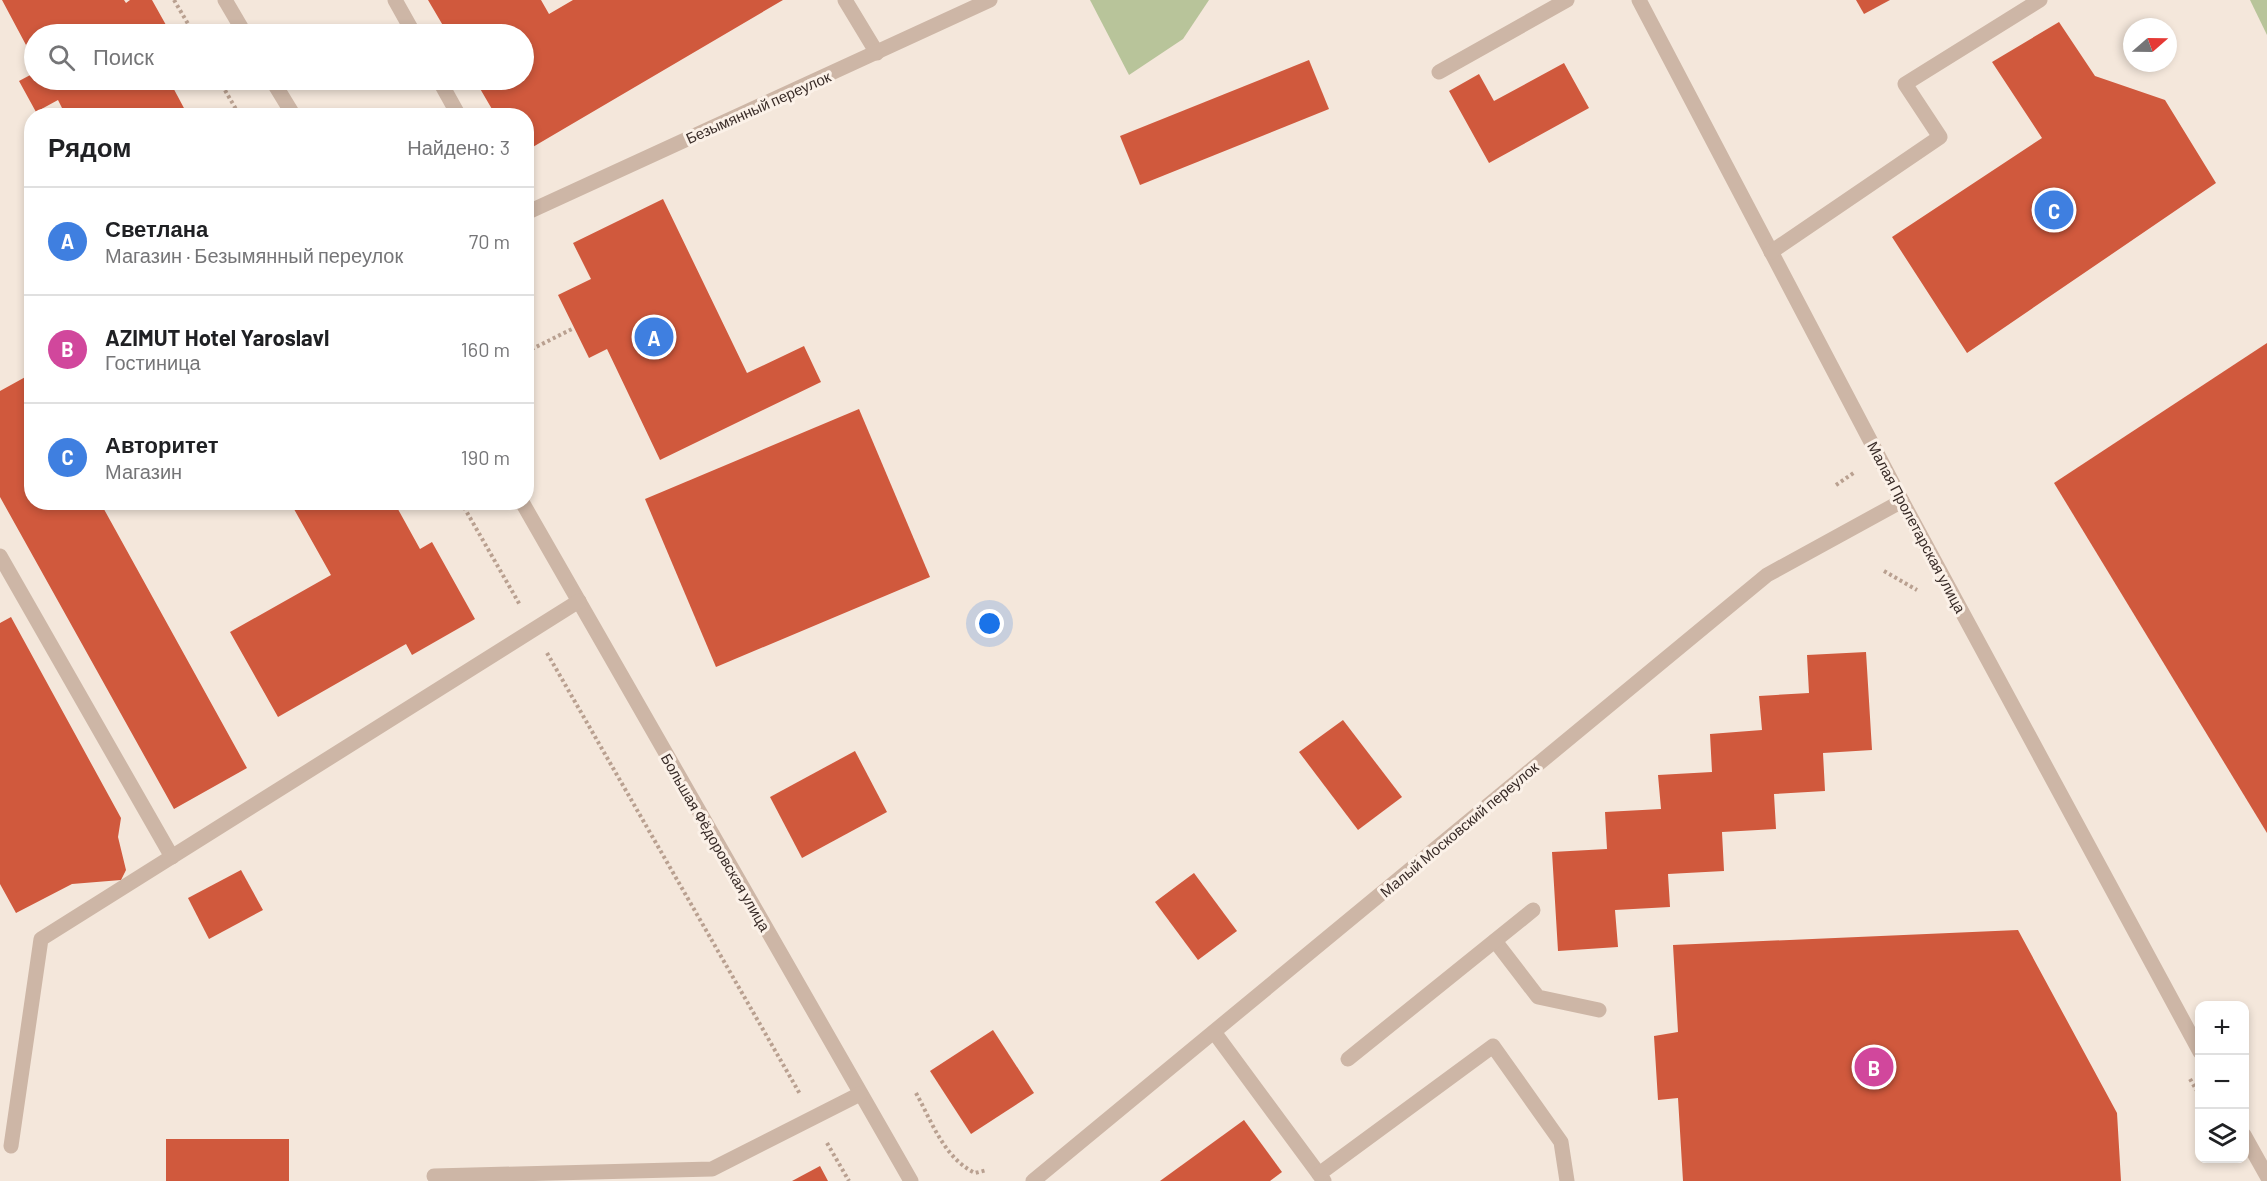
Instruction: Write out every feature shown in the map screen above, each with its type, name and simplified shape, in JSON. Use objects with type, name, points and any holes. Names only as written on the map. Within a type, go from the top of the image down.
[{"type":"street","points":[[225,0],[240,24]]},
{"type":"street","points":[[395,0],[408,24]]},
{"type":"street","points":[[845,0],[877,53]]},
{"type":"street","name":"Безымянный переулок","points":[[534,209],[990,0]]},
{"type":"street","points":[[1439,72],[1567,0]]},
{"type":"street","name":"Малая Пролетарская улица","points":[[1639,0],[1902,501],[2195,1045]]},
{"type":"street","points":[[1771,252],[1940,137],[1905,84],[2040,0]]},
{"type":"street","points":[[278,90],[289,108]]},
{"type":"street","points":[[445,90],[455,108]]},
{"type":"street","name":"Малый Московский переулок","points":[[1033,1181],[1767,575],[1902,501]]},
{"type":"street","name":"Большая Фёдоровская улица","points":[[527,510],[910,1181]]},
{"type":"street","points":[[0,556],[172,857]]},
{"type":"street","points":[[11,1146],[41,939],[579,600]]},
{"type":"street","points":[[1348,1059],[1533,910]]},
{"type":"street","points":[[1495,941],[1538,997],[1599,1010]]},
{"type":"street","points":[[1214,1032],[1322,1177],[1494,1046],[1562,1142],[1567,1181]]},
{"type":"street","points":[[434,1176],[712,1169],[860,1094]]},
{"type":"street","points":[[2249,1143],[2267,1176]]},
{"type":"path","points":[[174,0],[188,24]]},
{"type":"path","points":[[225,90],[235,108]]},
{"type":"path","points":[[534,348],[574,328]]},
{"type":"path","points":[[1836,485],[1857,472]]},
{"type":"path","points":[[466,510],[849,1181]]},
{"type":"path","points":[[916,1093],[951,1156],[963,1167],[975,1173],[987,1170]]},
{"type":"green space","points":[[1090,0],[1209,0],[1183,39],[1129,75]]},
{"type":"green space","points":[[2250,0],[2267,0],[2267,35]]},
{"type":"building","points":[[2,0],[124,0],[126,3],[130,0],[152,0],[165,24],[24,24],[24,41]]},
{"type":"building","points":[[428,0],[541,0],[549,14],[573,0],[783,0],[534,146],[534,108],[491,108],[481,90],[534,90],[534,24],[442,24]]},
{"type":"building","points":[[1856,0],[1890,0],[1864,14]]},
{"type":"building","points":[[2059,22],[2095,76],[2165,100],[2216,183],[1967,353],[1892,237],[2042,138],[1992,62]]},
{"type":"building","points":[[1309,60],[1329,109],[1140,185],[1120,136]]},
{"type":"building","points":[[1564,63],[1589,108],[1489,163],[1449,91],[1479,74],[1494,101]]},
{"type":"building","points":[[24,78],[24,90],[174,90],[184,108],[62,108],[58,100],[43,108],[34,108],[19,81]]},
{"type":"building","points":[[663,199],[747,373],[804,346],[821,382],[660,460],[607,349],[589,358],[558,295],[591,279],[573,243]]},
{"type":"building","points":[[2267,343],[2267,833],[2054,483]]},
{"type":"building","points":[[24,378],[24,510],[104,510],[247,768],[174,809],[0,497],[0,391]]},
{"type":"building","points":[[859,409],[930,577],[716,667],[645,499]]},
{"type":"building","points":[[294,510],[398,510],[420,549],[432,542],[475,619],[412,655],[406,644],[278,717],[230,632],[331,575]]},
{"type":"building","points":[[11,617],[121,818],[118,837],[126,870],[121,880],[72,884],[16,913],[0,884],[0,623]]},
{"type":"building","points":[[1866,652],[1872,750],[1823,753],[1825,791],[1774,794],[1776,829],[1722,832],[1724,871],[1668,874],[1670,907],[1615,910],[1618,947],[1558,951],[1552,852],[1607,849],[1605,812],[1661,809],[1658,775],[1712,772],[1710,734],[1762,730],[1759,696],[1809,693],[1807,655]]},
{"type":"building","points":[[1343,720],[1402,797],[1358,830],[1299,752]]},
{"type":"building","points":[[855,751],[887,812],[802,858],[770,797]]},
{"type":"building","points":[[241,870],[263,910],[209,939],[188,898]]},
{"type":"building","points":[[1194,873],[1237,931],[1198,960],[1155,902]]},
{"type":"building","points":[[2018,930],[2117,1113],[2121,1181],[1683,1181],[1678,1098],[1658,1100],[1654,1036],[1678,1032],[1673,945]]},
{"type":"building","points":[[993,1030],[1034,1093],[971,1134],[930,1071]]},
{"type":"building","points":[[1244,1120],[1282,1172],[1270,1181],[1160,1181]]},
{"type":"building","points":[[166,1139],[289,1139],[289,1181],[166,1181]]},
{"type":"building","points":[[820,1166],[828,1181],[792,1181]]},
{"type":"place","name":"Авторитет","points":[[2054,210]]},
{"type":"place","name":"Светлана","points":[[654,337]]},
{"type":"place","name":"AZIMUT Hotel Yaroslavl","points":[[1874,1067]]}]
